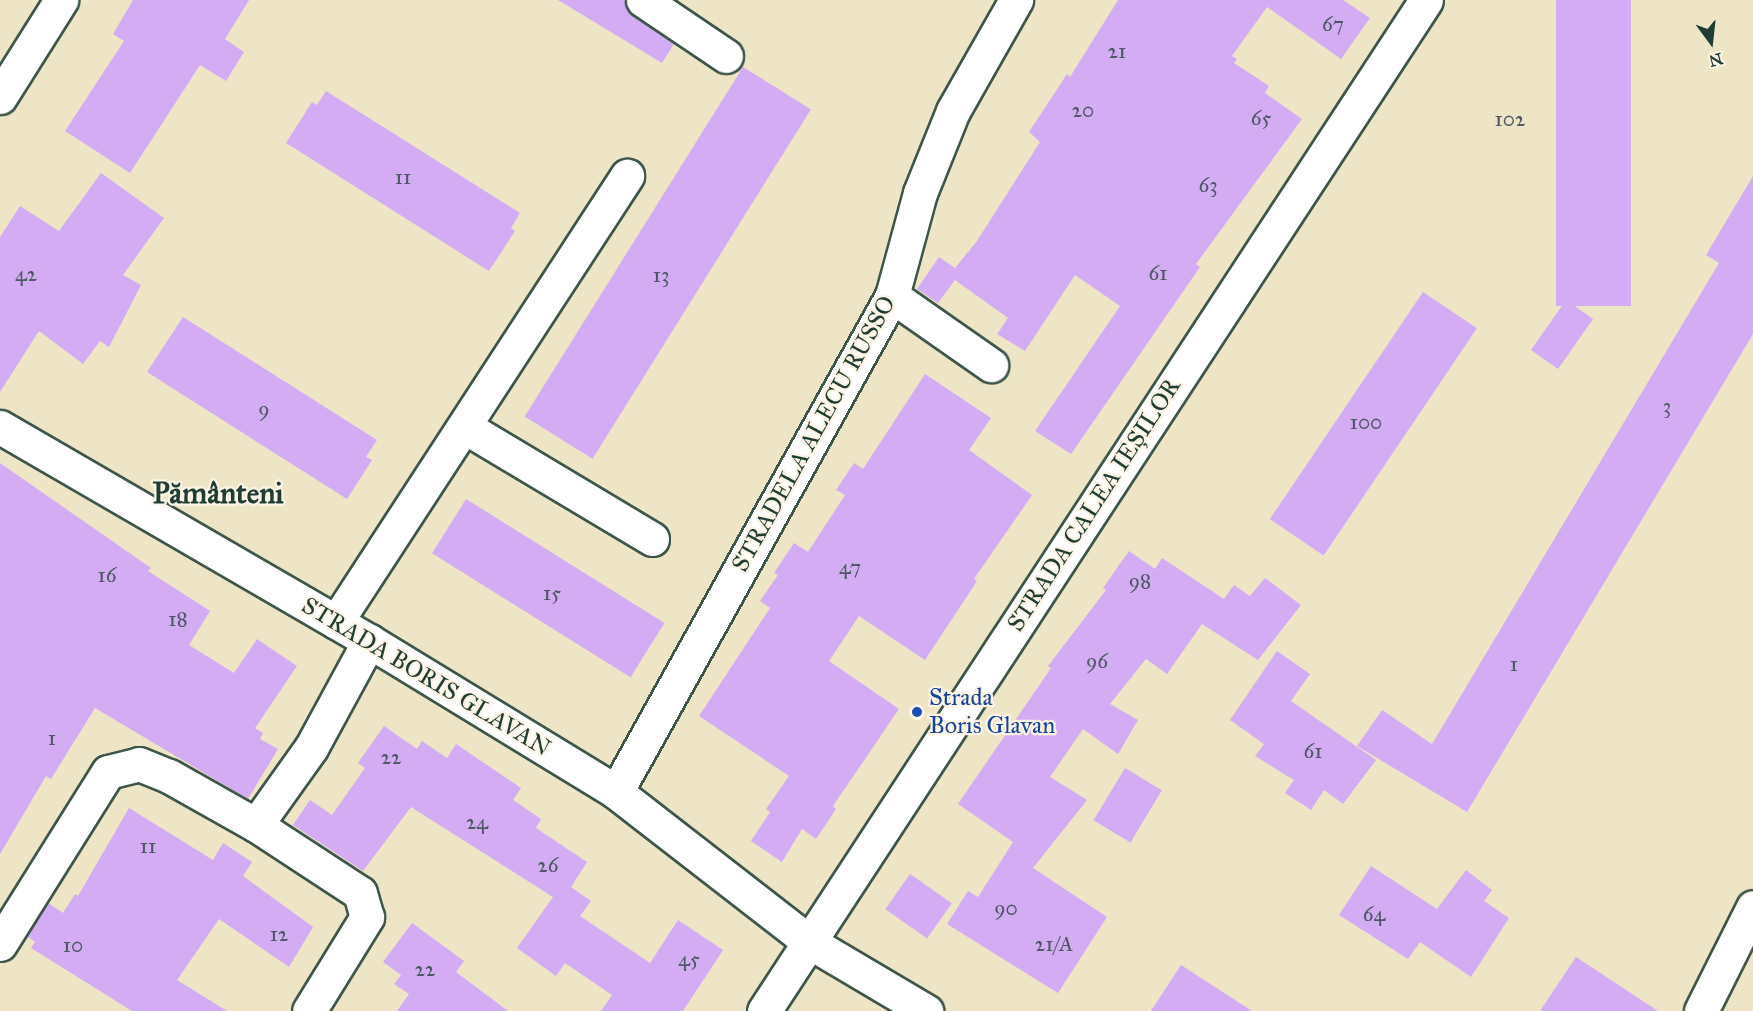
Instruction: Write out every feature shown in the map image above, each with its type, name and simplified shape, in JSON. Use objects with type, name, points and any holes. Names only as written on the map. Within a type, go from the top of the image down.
[{"type":"street","points":[[0,97],[61,0]]},
{"type":"street","points":[[643,0],[726,56]]},
{"type":"street","name":"STRADELA ALECU RUSSO","points":[[616,792],[892,296],[920,193],[953,111],[1016,0]]},
{"type":"street","name":"STRADA CALEA IEȘILOR","points":[[764,1011],[1426,0]]},
{"type":"street","points":[[336,622],[627,176]]},
{"type":"street","points":[[892,296],[991,365]]},
{"type":"street","name":"STRADA BORIS GLAVAN","points":[[0,427],[369,641],[616,792],[811,942],[926,1011]]},
{"type":"street","points":[[465,427],[652,539]]},
{"type":"street","points":[[256,825],[311,748],[369,641]]},
{"type":"street","points":[[0,944],[108,772],[139,764],[169,776],[256,825],[360,893],[366,906],[367,918],[309,1011]]},
{"type":"street","points":[[1701,1011],[1753,907]]},
{"type":"building","points":[[133,0],[249,0],[225,39],[244,52],[226,81],[200,65],[130,173],[65,131],[124,41],[113,34]]},
{"type":"building","points":[[558,0],[624,0],[632,15],[674,44],[662,63]]},
{"type":"building","points":[[1118,0],[1343,0],[1370,18],[1341,59],[1267,7],[1232,56],[1237,59],[1234,63],[1269,86],[1265,93],[1302,119],[1196,264],[1200,267],[1071,454],[1035,431],[1120,306],[1075,275],[1025,351],[997,334],[1008,318],[955,280],[938,303],[917,289],[939,257],[955,268],[977,241],[1040,142],[1029,132],[1067,74],[1070,77]]},
{"type":"building","points":[[1556,0],[1631,0],[1631,306],[1556,306]]},
{"type":"building","points":[[743,67],[811,109],[593,459],[525,416]]},
{"type":"building","points":[[326,91],[520,213],[511,228],[515,231],[489,271],[286,143],[312,102],[317,105]]},
{"type":"building","points":[[101,173],[164,218],[123,275],[141,285],[109,347],[100,341],[83,364],[39,331],[0,392],[0,237],[20,206],[59,231]]},
{"type":"building","points":[[1753,176],[1753,334],[1467,812],[1357,746],[1382,710],[1432,744],[1719,263],[1706,255]]},
{"type":"building","points":[[1423,292],[1477,328],[1324,556],[1270,519]]},
{"type":"building","points":[[1566,300],[1593,319],[1558,369],[1531,350]]},
{"type":"building","points":[[183,317],[377,440],[366,457],[372,460],[347,499],[147,372]]},
{"type":"building","points":[[925,374],[991,418],[969,450],[1032,495],[974,579],[977,581],[925,660],[859,616],[829,661],[899,709],[833,806],[836,809],[816,839],[802,829],[782,862],[751,841],[770,812],[766,809],[789,776],[699,716],[770,608],[760,601],[778,575],[774,573],[794,543],[808,552],[845,495],[836,490],[854,463],[863,469]]},
{"type":"building","points":[[0,463],[151,568],[148,571],[210,611],[189,645],[234,673],[257,639],[297,666],[255,728],[263,733],[260,739],[278,749],[248,799],[95,708],[51,779],[46,776],[0,854]]},
{"type":"building","points":[[466,499],[664,623],[631,677],[432,553]]},
{"type":"building","points":[[1129,551],[1155,569],[1162,558],[1224,599],[1234,585],[1250,596],[1265,578],[1301,605],[1258,660],[1202,624],[1167,674],[1146,659],[1110,704],[1138,720],[1118,754],[1083,729],[1050,777],[1087,800],[1033,868],[1107,917],[1058,993],[947,924],[968,891],[978,897],[1013,842],[958,804],[1051,668],[1048,666],[1106,590],[1103,588]]},
{"type":"building","points":[[1277,651],[1310,674],[1291,701],[1376,760],[1343,804],[1324,790],[1311,810],[1285,793],[1294,780],[1255,756],[1264,744],[1230,720]]},
{"type":"building","points":[[384,726],[417,749],[422,741],[447,758],[456,744],[521,788],[513,800],[541,819],[536,828],[587,862],[571,887],[591,901],[580,916],[650,963],[678,920],[723,950],[683,1011],[601,1011],[612,995],[565,963],[556,976],[517,948],[553,897],[411,807],[363,871],[293,825],[310,800],[332,815],[365,768],[358,763]]},
{"type":"building","points":[[1125,768],[1162,790],[1130,842],[1094,820]]},
{"type":"building","points":[[129,808],[213,860],[223,843],[252,862],[243,876],[313,927],[289,967],[219,919],[177,980],[227,1011],[132,1011],[31,948],[35,942],[27,936],[48,903],[63,913],[75,894],[78,896]]},
{"type":"building","points":[[1371,866],[1437,909],[1466,870],[1492,890],[1484,901],[1509,918],[1471,977],[1420,942],[1408,959],[1339,915]]},
{"type":"building","points":[[910,874],[952,903],[927,938],[885,909]]},
{"type":"building","points":[[412,923],[464,961],[456,972],[508,1011],[397,1011],[409,994],[394,984],[401,975],[383,962]]},
{"type":"building","points":[[1576,957],[1658,1011],[1540,1011]]},
{"type":"building","points":[[1181,965],[1252,1011],[1151,1011]]},
{"type":"place","name":"Strada Boris Glavan","points":[[917,712]]},
{"type":"district","name":"Pământeni","points":[[218,493]]}]
